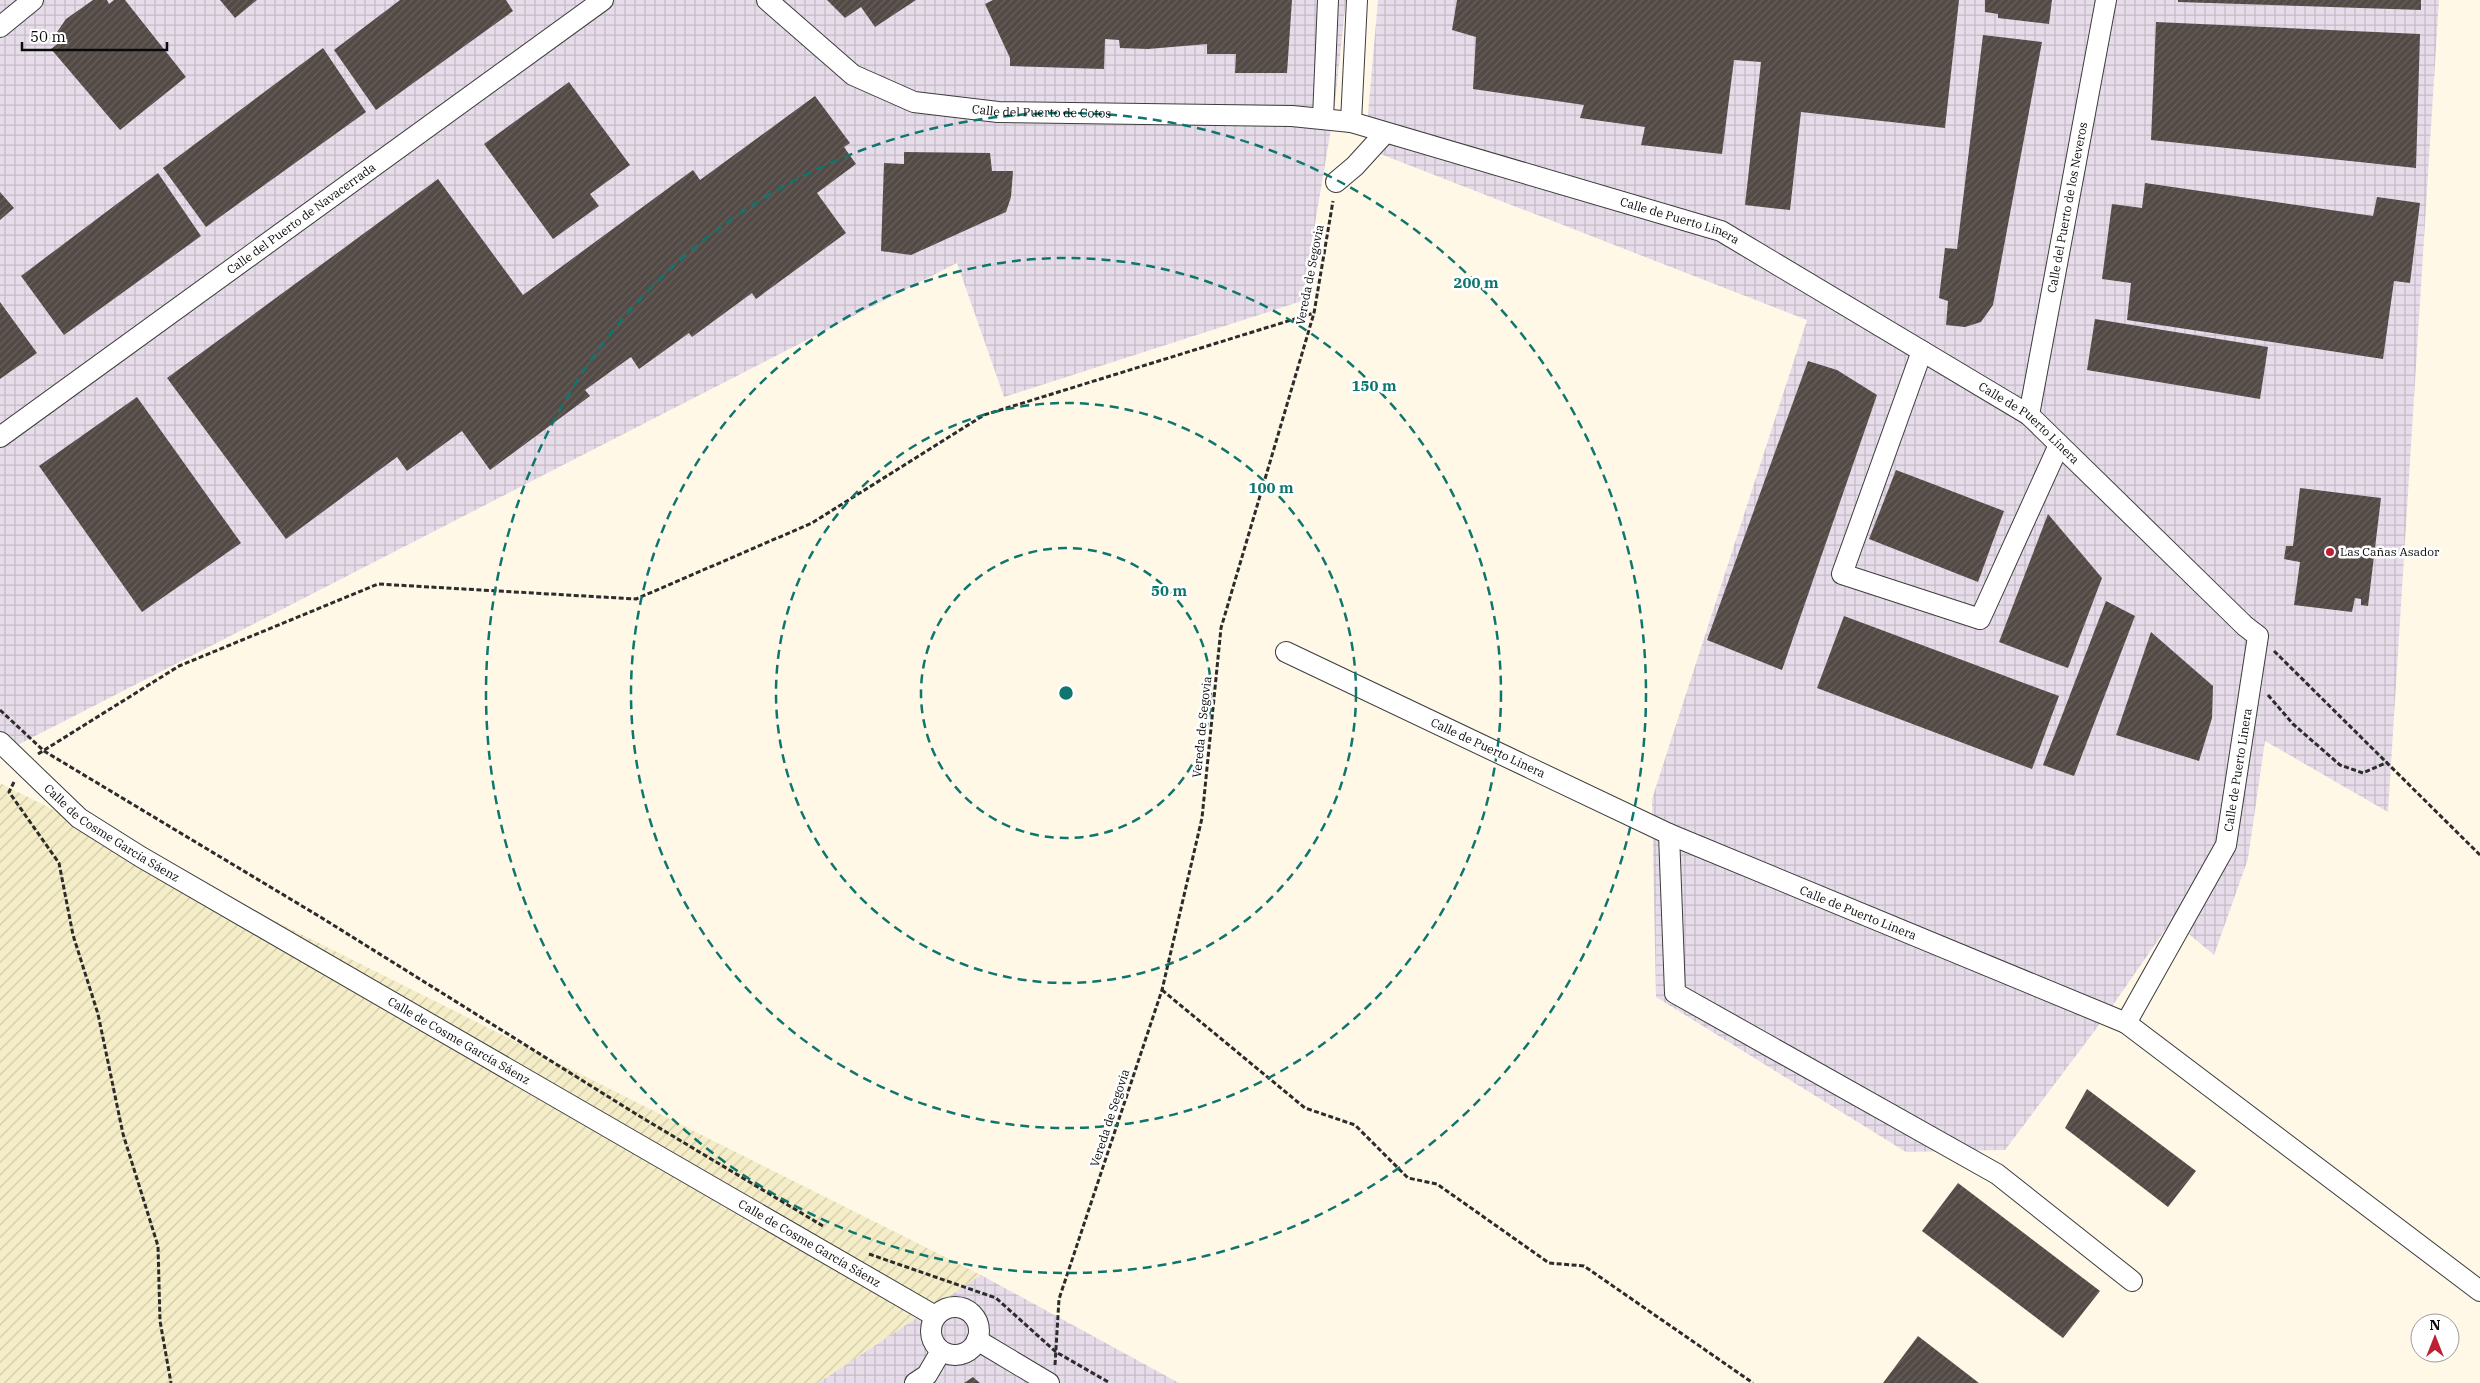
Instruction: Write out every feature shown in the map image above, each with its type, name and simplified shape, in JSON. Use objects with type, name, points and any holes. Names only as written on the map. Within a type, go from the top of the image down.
[{"type":"street","points":[[0,27],[33,0]]},
{"type":"street","name":"Calle del Puerto de Navacerrada","points":[[0,437],[603,0]]},
{"type":"street","name":"Calle del Puerto de Cotos","points":[[767,0],[853,76],[914,102],[998,112],[1323,118],[1350,122]]},
{"type":"street","points":[[1323,118],[1328,0]]},
{"type":"street","points":[[1350,122],[1357,0]]},
{"type":"street","name":"Calle del Puerto de los Neveros","points":[[2030,415],[2106,0]]},
{"type":"street","name":"Calle de Puerto Linera","points":[[1286,652],[1669,834],[2126,1023],[2226,845],[2258,636],[2238,619],[2058,445],[2030,415],[1721,231],[1350,122]]},
{"type":"street","points":[[1336,182],[1356,166],[1386,133]]},
{"type":"street","points":[[1922,351],[1842,574],[1980,619],[2058,445]]},
{"type":"street","name":"Calle de Cosme García Sáenz","points":[[0,742],[79,818],[141,857],[935,1316]]},
{"type":"street","points":[[1669,834],[1676,993],[1997,1174],[2132,1281]]},
{"type":"street","points":[[2126,1023],[2480,1291]]},
{"type":"street","points":[[952,1306],[965,1308],[976,1318],[979,1332],[977,1340],[974,1346],[963,1354],[955,1355],[941,1351],[934,1344],[930,1326],[935,1316],[944,1309],[952,1306]]},
{"type":"street","points":[[977,1340],[1052,1375]]},
{"type":"street","points":[[916,1383],[927,1375],[941,1351]]},
{"type":"path","name":"Vereda de Segovia","points":[[1052,1375],[1056,1352],[1059,1299],[1162,990],[1202,818],[1220,628],[1314,313],[1336,182]]},
{"type":"path","points":[[170,1383],[160,1321],[158,1246],[123,1134],[98,1014],[73,935],[59,863],[9,792],[23,764],[178,666],[378,584],[636,599],[812,523],[984,415],[1314,313]]},
{"type":"path","points":[[2258,636],[2388,762],[2480,855]]},
{"type":"path","points":[[2252,678],[2293,724],[2340,765],[2363,773],[2388,762]]},
{"type":"path","points":[[0,710],[44,750],[322,918],[636,1114],[824,1227]]},
{"type":"path","points":[[1162,990],[1305,1108],[1355,1125],[1408,1178],[1437,1184],[1549,1263],[1584,1266],[1753,1383]]},
{"type":"path","points":[[867,1253],[996,1298],[1056,1352],[1110,1383]]},
{"type":"shaded area","points":[[0,0],[1346,0],[1334,111],[1302,301],[1004,397],[957,263],[0,754]]},
{"type":"shaded area","points":[[1378,0],[2439,0],[2388,812],[2265,741],[2248,859],[2214,955],[2172,920],[2099,1025],[2005,1150],[1906,1152],[1656,997],[1652,799],[1807,320],[1365,148]]},
{"type":"shaded area","points":[[0,783],[981,1275],[818,1383],[0,1383]]},
{"type":"shaded area","points":[[981,1275],[1179,1383],[818,1383]]},
{"type":"building","points":[[93,0],[107,0],[109,4],[114,0],[125,0],[186,77],[120,130],[51,49],[60,42],[55,35],[66,19]]},
{"type":"building","points":[[220,0],[257,0],[235,18]]},
{"type":"building","points":[[400,0],[506,0],[513,11],[376,110],[334,50]]},
{"type":"building","points":[[827,0],[916,0],[875,27],[861,7],[845,18]]},
{"type":"building","points":[[993,0],[1292,0],[1287,73],[1235,73],[1236,54],[1207,54],[1207,44],[1148,49],[1120,48],[1119,40],[1105,39],[1104,69],[1010,66],[1010,58],[985,4]]},
{"type":"building","points":[[1457,0],[1959,0],[1945,128],[1801,112],[1790,210],[1745,205],[1761,62],[1734,60],[1722,154],[1641,145],[1645,127],[1580,118],[1584,105],[1473,89],[1476,37],[1452,30]]},
{"type":"building","points":[[1985,0],[2052,0],[2049,24],[1998,18],[1998,14],[1985,12]]},
{"type":"building","points":[[2178,0],[2421,0],[2421,10],[2178,2]]},
{"type":"building","points":[[2156,22],[2420,34],[2416,168],[2151,140]]},
{"type":"building","points":[[1983,35],[2042,42],[1993,305],[1981,322],[1965,327],[1946,325],[1948,301],[1939,298],[1945,248],[1957,249]]},
{"type":"building","points":[[323,48],[366,112],[206,227],[163,168]]},
{"type":"building","points":[[569,82],[630,165],[590,194],[599,206],[553,239],[484,144]]},
{"type":"building","points":[[815,96],[850,143],[844,147],[856,164],[817,193],[846,233],[756,299],[752,293],[692,337],[689,333],[639,369],[631,357],[585,390],[590,396],[490,470],[462,431],[407,471],[397,457],[286,539],[167,378],[438,179],[523,295],[693,170],[700,180]]},
{"type":"building","points":[[904,152],[990,153],[992,171],[1013,171],[1011,197],[1006,212],[911,255],[881,251],[884,163],[904,164]]},
{"type":"building","points":[[158,173],[201,236],[64,335],[21,276]]},
{"type":"building","points":[[2145,183],[2373,216],[2377,197],[2420,203],[2410,283],[2394,281],[2383,359],[2127,320],[2131,283],[2102,279],[2112,204],[2142,208]]},
{"type":"building","points":[[0,192],[14,208],[0,220]]},
{"type":"building","points":[[0,302],[37,353],[0,379]]},
{"type":"building","points":[[2095,319],[2268,347],[2260,399],[2087,370]]},
{"type":"building","points":[[1808,361],[1837,370],[1877,395],[1782,670],[1707,640]]},
{"type":"building","points":[[137,397],[241,543],[142,612],[39,466]]},
{"type":"building","points":[[1896,470],[2004,511],[1978,582],[1869,539]]},
{"type":"building","name":"Las Cañas Asador","points":[[2300,488],[2381,498],[2368,606],[2361,605],[2361,599],[2355,598],[2352,612],[2294,605],[2300,562],[2284,559],[2286,546],[2293,546]]},
{"type":"building","points":[[2048,514],[2102,578],[2068,668],[1999,642]]},
{"type":"building","points":[[2106,601],[2135,616],[2074,776],[2043,765]]},
{"type":"building","points":[[1844,616],[2059,696],[2032,769],[1817,688]]},
{"type":"building","points":[[2151,632],[2213,686],[2212,718],[2199,761],[2116,735]]},
{"type":"building","points":[[2087,1089],[2196,1171],[2168,1207],[2065,1128]]},
{"type":"building","points":[[1958,1183],[2100,1291],[2063,1338],[1922,1231]]},
{"type":"building","points":[[1918,1336],[1979,1383],[1883,1383]]},
{"type":"building","points":[[973,1377],[980,1383],[964,1383]]},
{"type":"place","name":"Las Cañas Asador","points":[[2330,552]]}]
